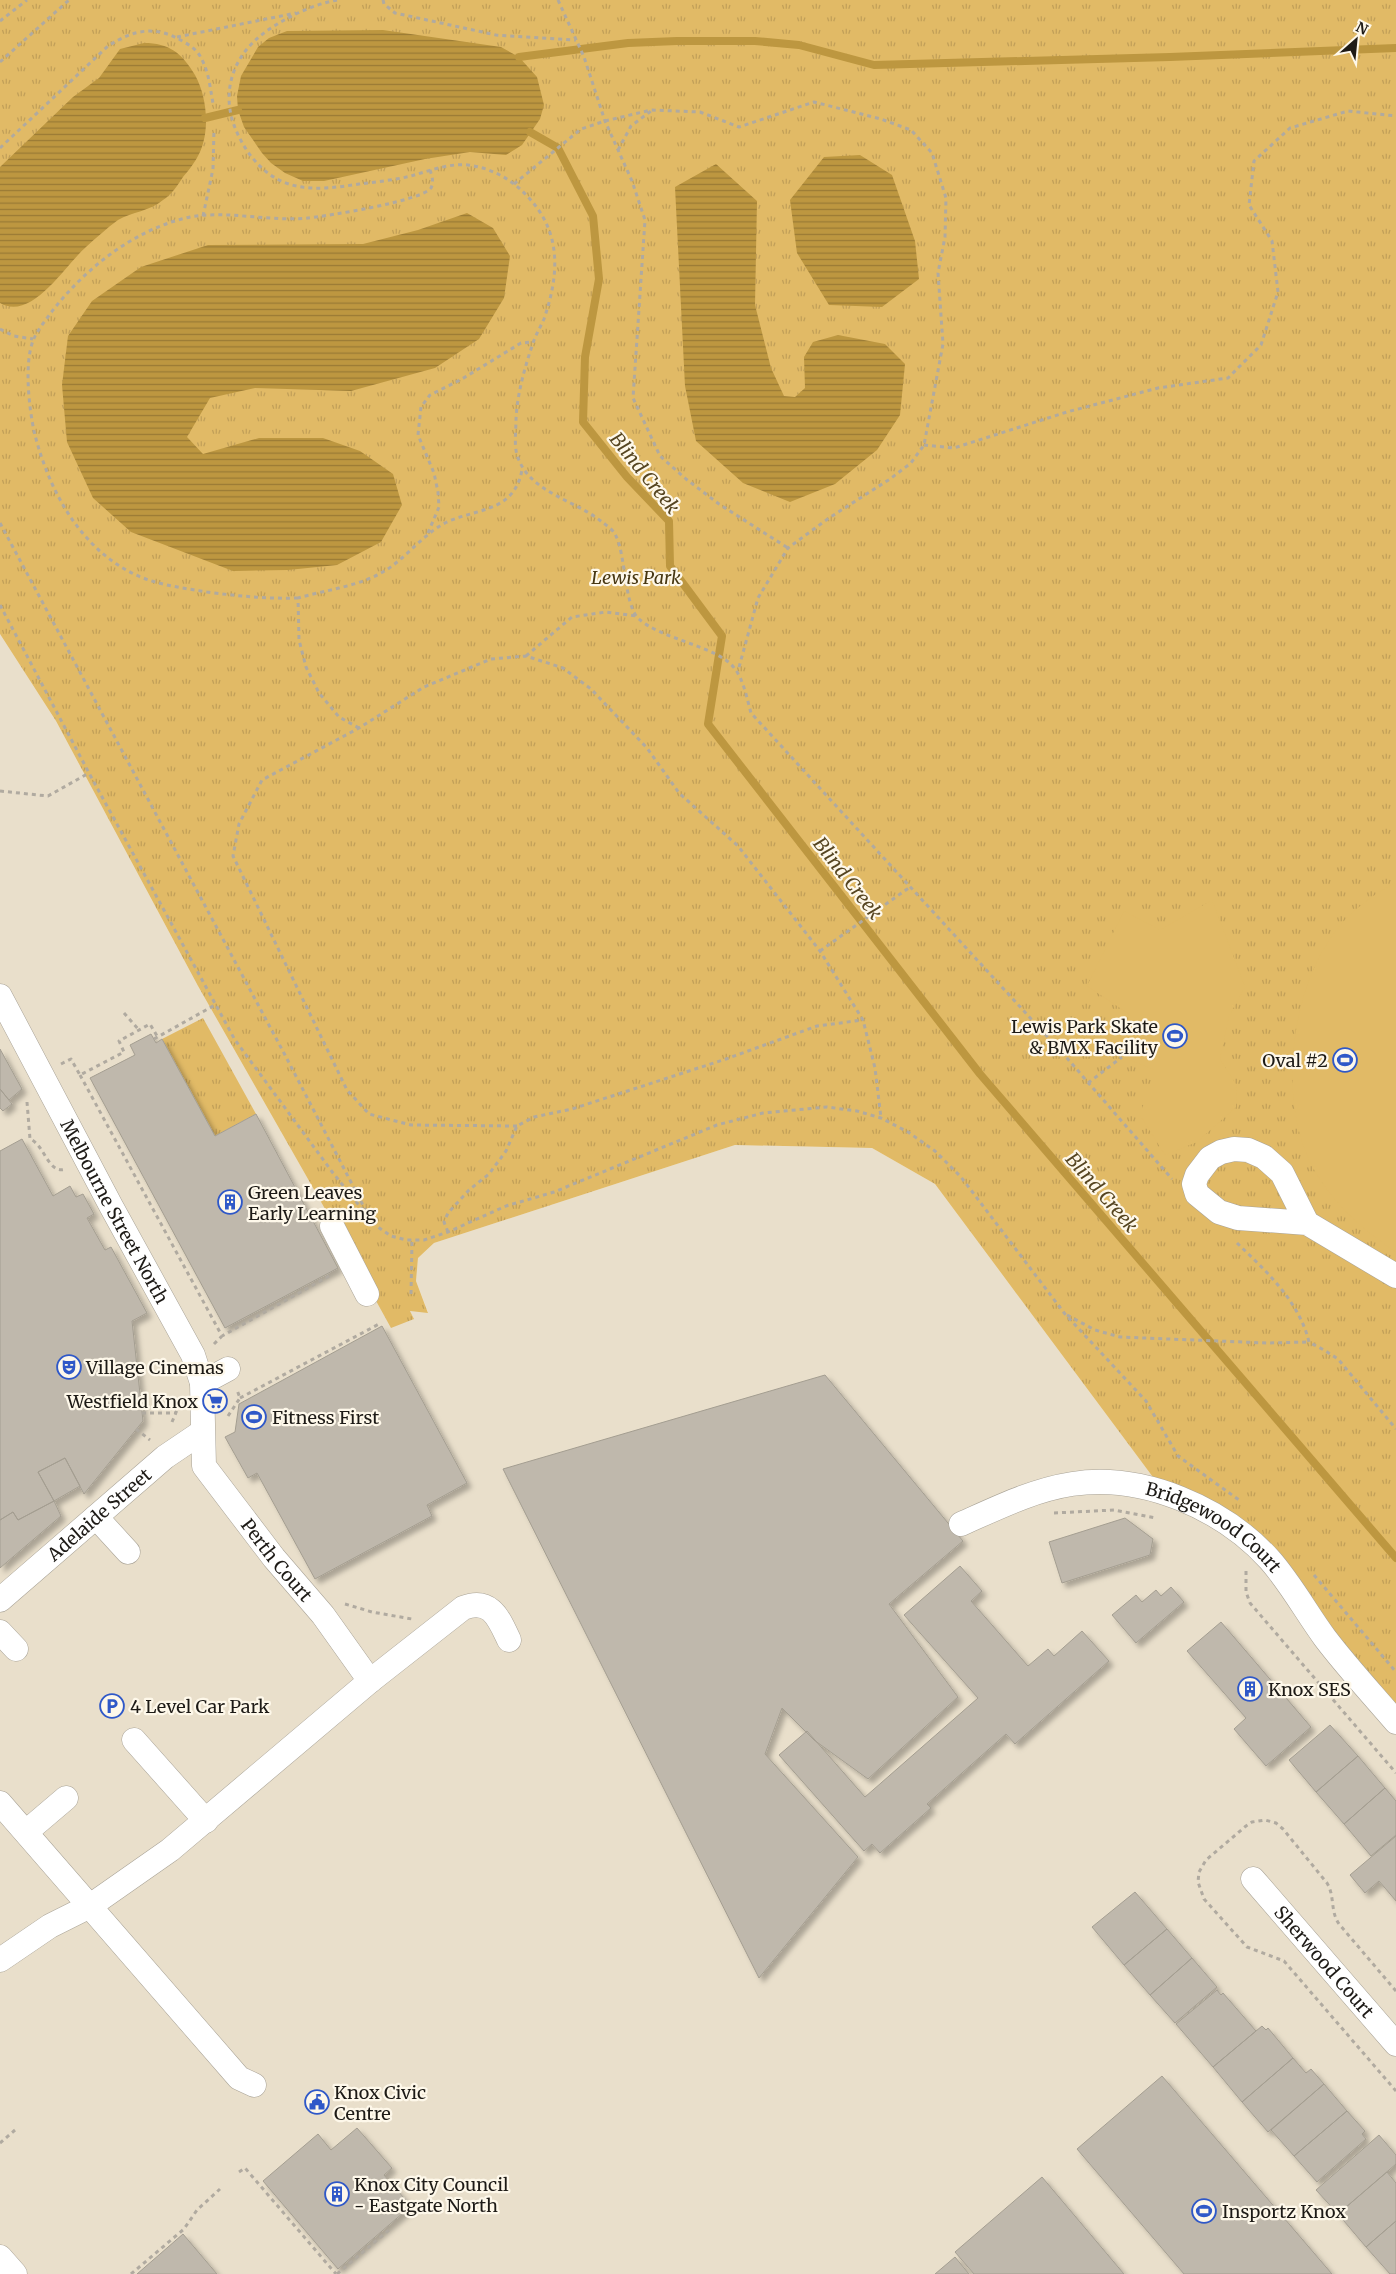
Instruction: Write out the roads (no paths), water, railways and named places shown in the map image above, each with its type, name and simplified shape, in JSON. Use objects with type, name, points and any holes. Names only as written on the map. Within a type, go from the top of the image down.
[{"type":"street","name":"Melbourne Street North","points":[[0,996],[193,1356],[202,1383],[202,1432]]},
{"type":"street","points":[[1307,1224],[1396,1276]]},
{"type":"street","points":[[332,1226],[367,1294]]},
{"type":"street","points":[[202,1383],[228,1369]]},
{"type":"street","name":"Adelaide Street","points":[[0,1600],[165,1457],[202,1432]]},
{"type":"street","name":"Perth Court","points":[[202,1432],[204,1466],[274,1558],[323,1615],[370,1680]]},
{"type":"street","name":"Bridgewood Court","points":[[962,1524],[1029,1495],[1072,1484],[1129,1485],[1181,1498],[1228,1525],[1258,1548],[1284,1577],[1337,1653],[1396,1722]]},
{"type":"street","points":[[96,1517],[128,1552]]},
{"type":"street","points":[[0,1960],[50,1926],[90,1906],[170,1850],[370,1680],[463,1608],[478,1605],[494,1612],[509,1640]]},
{"type":"street","points":[[0,1632],[16,1649]]},
{"type":"street","points":[[134,1740],[206,1821]]},
{"type":"street","points":[[26,1832],[66,1798]]},
{"type":"street","points":[[0,1803],[239,2078],[254,2084]]},
{"type":"street","name":"Sherwood Court","points":[[1253,1879],[1396,2044]]},
{"type":"street","points":[[0,2257],[14,2274]]},
{"type":"waterway","points":[[519,57],[628,43],[677,41],[755,41],[799,45],[874,65],[1170,57],[1396,48]]},
{"type":"waterway","name":"Blind Creek","points":[[205,118],[238,110]]},
{"type":"waterway","name":"Blind Creek","points":[[530,132],[558,148],[593,216],[599,279],[585,357],[583,422],[627,477],[669,521],[670,566],[722,636],[708,724],[980,1074],[1396,1558]]},
{"type":"place","name":"Lewis Park Skate & BMX Facility","points":[[1175,1036]]},
{"type":"place","name":"Oval #2","points":[[1345,1060]]},
{"type":"place","name":"Green Leaves Early Learning","points":[[230,1202]]},
{"type":"place","name":"Village Cinemas","points":[[69,1367]]},
{"type":"place","name":"Westfield Knox","points":[[215,1401]]},
{"type":"place","name":"Fitness First","points":[[254,1417]]},
{"type":"place","name":"Knox SES","points":[[1250,1689]]},
{"type":"place","name":"4 Level Car Park","points":[[112,1706]]},
{"type":"place","name":"Knox Civic Centre","points":[[317,2102]]},
{"type":"place","name":"Knox City Council - Eastgate North","points":[[337,2194]]},
{"type":"place","name":"Insportz Knox","points":[[1204,2211]]},
{"type":"park label","name":"Lewis Park","points":[[636,577]]}]
